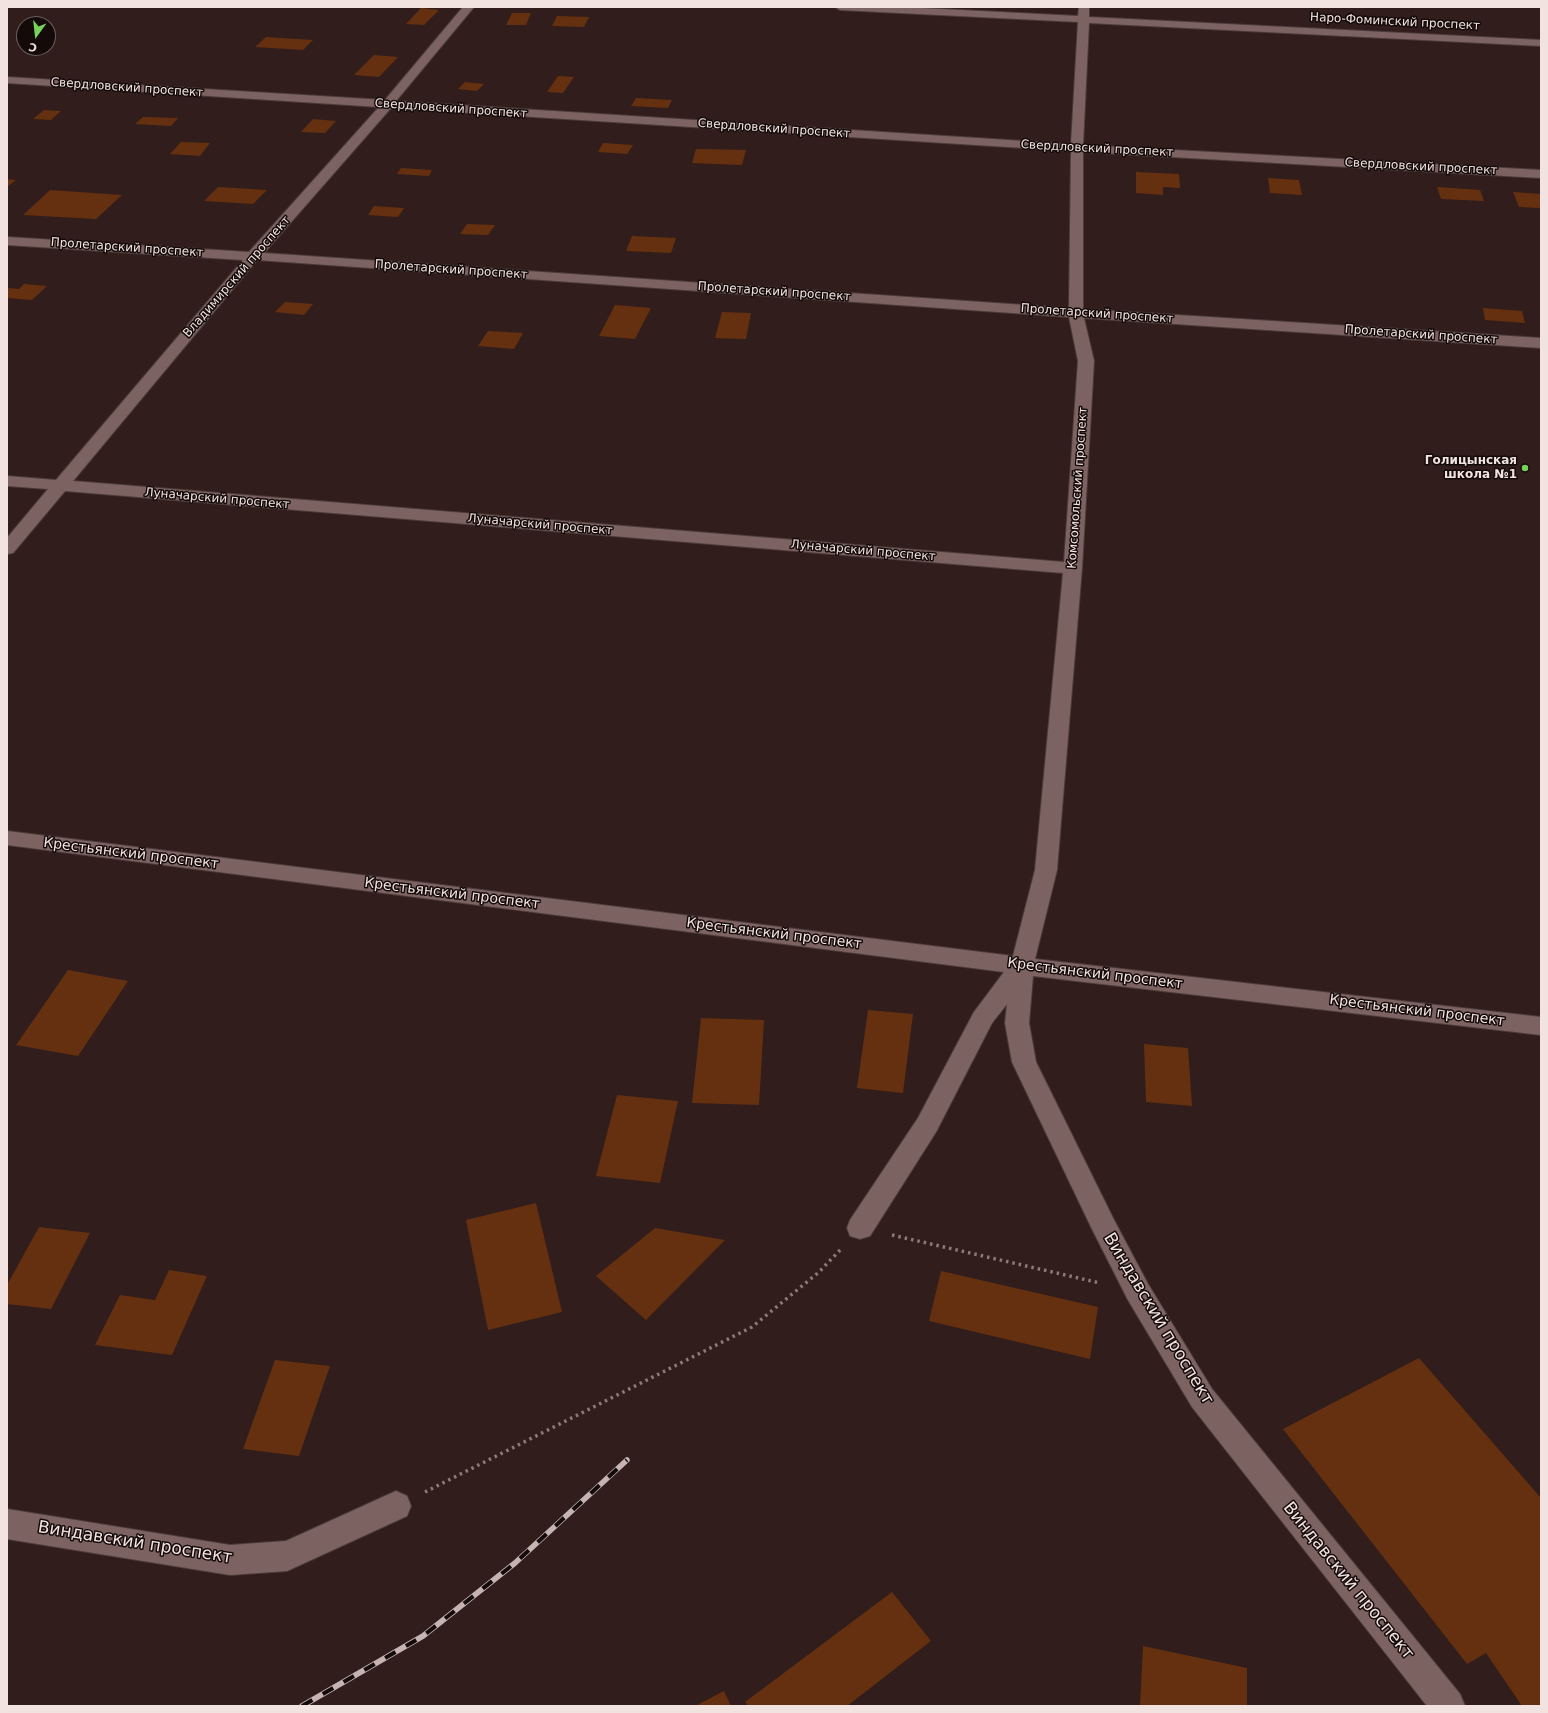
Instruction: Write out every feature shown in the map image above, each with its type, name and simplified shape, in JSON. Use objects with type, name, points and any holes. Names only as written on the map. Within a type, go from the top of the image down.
[{"type":"street","name":"Владимирский проспект","points":[[7,549],[253,256],[387,105],[469,7]]},
{"type":"street","name":"Наро-Фоминский проспект","points":[[840,7],[1084,13],[1541,43]]},
{"type":"street","name":"Комсомольский проспект","points":[[1022,966],[1046,870],[1073,568],[1086,361],[1076,313],[1077,148],[1084,13]]},
{"type":"street","name":"Свердловский проспект","points":[[7,80],[1077,148],[1541,174]]},
{"type":"street","name":"Пролетарский проспект","points":[[7,240],[1076,313],[1541,342]]},
{"type":"street","name":"Луначарский проспект","points":[[7,481],[1073,568]]},
{"type":"street","name":"Крестьянский проспект","points":[[7,838],[1022,966],[1541,1026]]},
{"type":"street","points":[[860,1228],[927,1125],[983,1018],[1022,966]]},
{"type":"street","name":"Виндавский проспект","points":[[1022,966],[1017,1023],[1024,1062],[1104,1227],[1138,1292],[1202,1398],[1448,1706]]},
{"type":"street","name":"Виндавский проспект","points":[[7,1524],[230,1560],[287,1556],[396,1506]]},
{"type":"path","points":[[396,1506],[752,1327],[819,1272],[860,1228],[1138,1292]]},
{"type":"building","points":[[421,8],[439,10],[424,25],[406,24]]},
{"type":"building","points":[[512,13],[531,13],[526,25],[506,25]]},
{"type":"building","points":[[557,16],[589,17],[584,27],[552,26]]},
{"type":"building","points":[[266,37],[313,40],[303,50],[255,47]]},
{"type":"building","points":[[374,55],[398,57],[379,77],[354,75]]},
{"type":"building","points":[[558,76],[574,77],[563,93],[547,92]]},
{"type":"building","points":[[465,82],[484,84],[477,91],[458,89]]},
{"type":"building","points":[[636,98],[672,100],[668,108],[631,106]]},
{"type":"building","points":[[44,110],[61,111],[51,120],[33,119]]},
{"type":"building","points":[[143,117],[178,118],[171,126],[135,124]]},
{"type":"building","points":[[313,119],[336,121],[325,133],[301,132]]},
{"type":"building","points":[[181,142],[210,143],[200,156],[170,154]]},
{"type":"building","points":[[603,143],[633,145],[627,154],[598,152]]},
{"type":"building","points":[[696,149],[746,150],[742,165],[692,163]]},
{"type":"building","points":[[401,168],[432,170],[429,176],[397,174]]},
{"type":"building","points":[[1136,172],[1179,174],[1180,188],[1163,187],[1163,195],[1136,193]]},
{"type":"building","points":[[1268,178],[1299,180],[1302,195],[1270,193]]},
{"type":"building","points":[[7,179],[16,180],[7,187]]},
{"type":"building","points":[[218,187],[267,190],[253,204],[204,201]]},
{"type":"building","points":[[1437,187],[1480,190],[1484,201],[1441,199]]},
{"type":"building","points":[[50,190],[122,195],[96,219],[23,215]]},
{"type":"building","points":[[1513,192],[1541,194],[1541,208],[1519,207]]},
{"type":"building","points":[[374,206],[404,208],[398,217],[368,215]]},
{"type":"building","points":[[467,224],[495,225],[488,235],[460,234]]},
{"type":"building","points":[[632,236],[676,238],[671,253],[626,251]]},
{"type":"building","points":[[24,284],[47,286],[32,300],[7,298],[8,288],[19,289]]},
{"type":"building","points":[[285,302],[313,304],[304,315],[275,312]]},
{"type":"building","points":[[615,305],[651,308],[635,339],[599,336]]},
{"type":"building","points":[[1483,308],[1522,311],[1525,323],[1485,320]]},
{"type":"building","points":[[722,312],[751,313],[746,339],[715,338]]},
{"type":"building","points":[[488,331],[523,333],[514,349],[478,346]]},
{"type":"building","points":[[68,970],[128,981],[78,1056],[16,1045]]},
{"type":"building","points":[[868,1010],[913,1014],[903,1093],[857,1088]]},
{"type":"building","points":[[701,1018],[764,1020],[759,1105],[692,1103]]},
{"type":"building","points":[[1144,1044],[1188,1048],[1192,1106],[1146,1102]]},
{"type":"building","points":[[617,1095],[678,1101],[660,1183],[596,1176]]},
{"type":"building","points":[[536,1203],[562,1312],[488,1330],[466,1220]]},
{"type":"building","points":[[39,1227],[90,1233],[51,1309],[7,1304],[7,1285]]},
{"type":"building","points":[[655,1228],[725,1240],[646,1320],[596,1276]]},
{"type":"building","points":[[169,1270],[207,1276],[172,1355],[95,1345],[120,1295],[155,1300]]},
{"type":"building","points":[[941,1271],[1098,1307],[1090,1359],[929,1321]]},
{"type":"building","points":[[1419,1358],[1541,1498],[1541,1706],[1522,1706],[1486,1653],[1467,1664],[1283,1429]]},
{"type":"building","points":[[275,1360],[330,1366],[299,1456],[243,1449]]},
{"type":"building","points":[[892,1592],[931,1641],[847,1706],[748,1706],[745,1702]]},
{"type":"building","points":[[1143,1646],[1247,1668],[1247,1706],[1140,1706]]},
{"type":"building","points":[[724,1691],[731,1706],[695,1706]]},
{"type":"railway","points":[[302,1706],[423,1636],[515,1563],[627,1460]]},
{"type":"place","name":"Голицынская школа №1","points":[[1525,468]]}]
